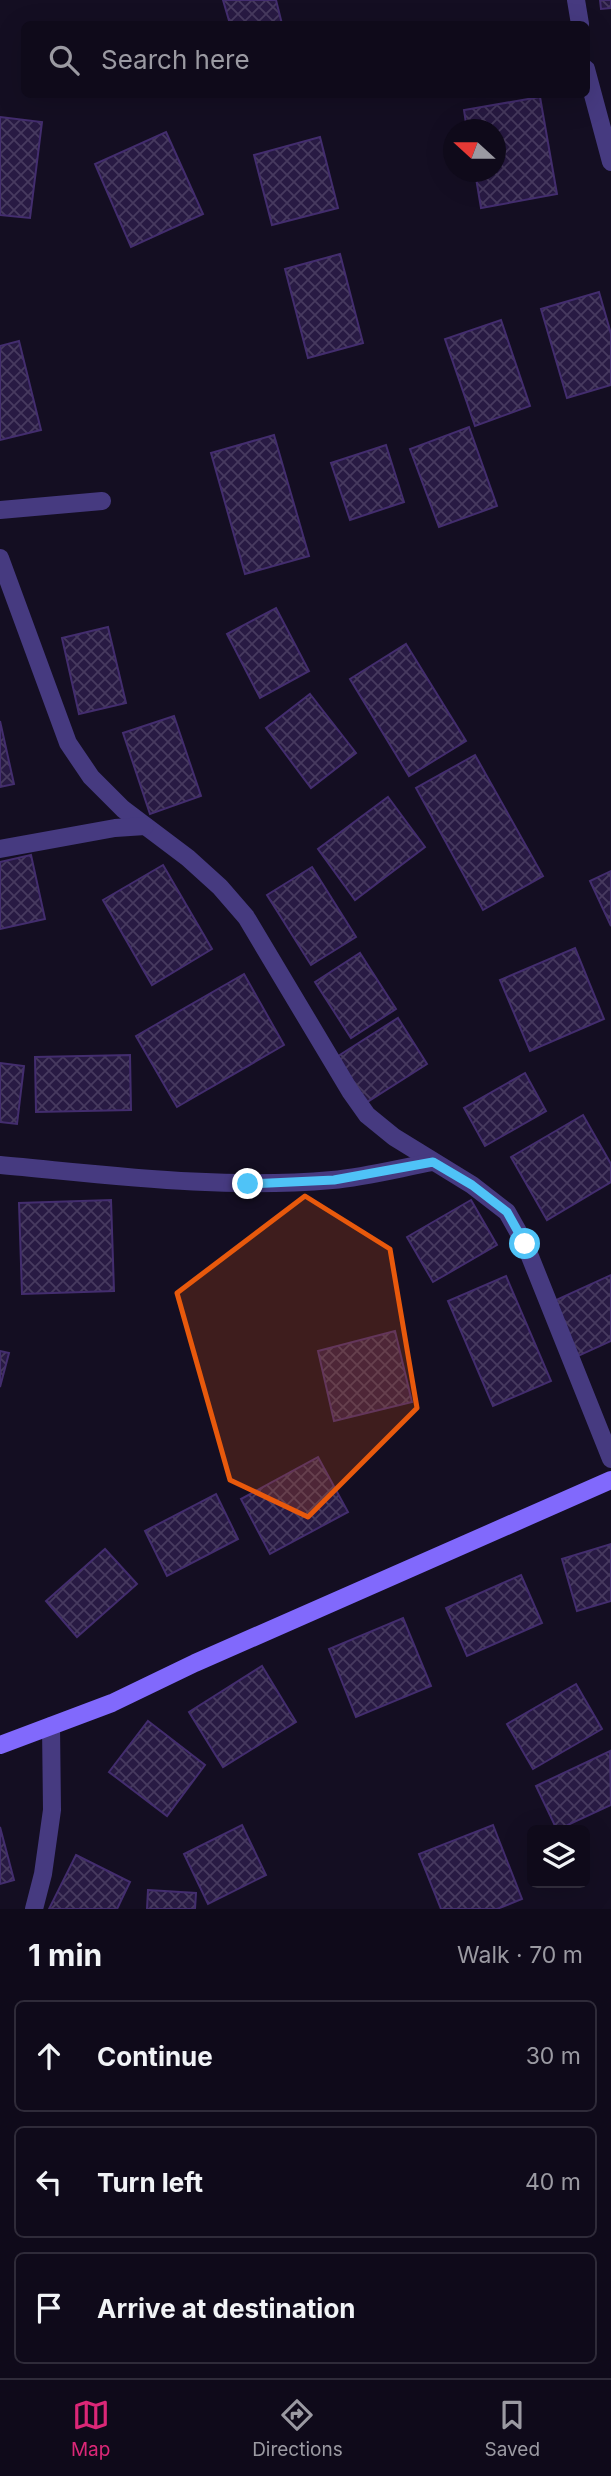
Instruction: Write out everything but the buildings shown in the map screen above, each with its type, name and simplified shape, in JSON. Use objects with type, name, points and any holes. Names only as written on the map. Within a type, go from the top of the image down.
[{"type":"street","points":[[576,0],[580,21]]},
{"type":"street","points":[[590,84],[611,162]]},
{"type":"street","points":[[0,510],[102,500]]},
{"type":"street","points":[[0,558],[68,743],[91,777],[123,809],[212,880],[246,917],[367,1115],[394,1137],[472,1185],[507,1212],[525,1244],[611,1459]]},
{"type":"street","points":[[0,849],[115,828],[145,826]]},
{"type":"street","points":[[0,1165],[163,1180],[248,1184],[334,1180],[433,1162]]},
{"type":"street","points":[[0,1745],[112,1703],[195,1662],[611,1480]]},
{"type":"street","points":[[34,1909],[43,1874],[52,1811],[51,1726]]},
{"type":"highlighted area","points":[[305,1196],[390,1249],[417,1408],[308,1517],[230,1480],[177,1293]]},
{"type":"route","points":[[248,1184],[334,1180],[433,1162],[472,1185],[507,1212],[525,1244]]}]
